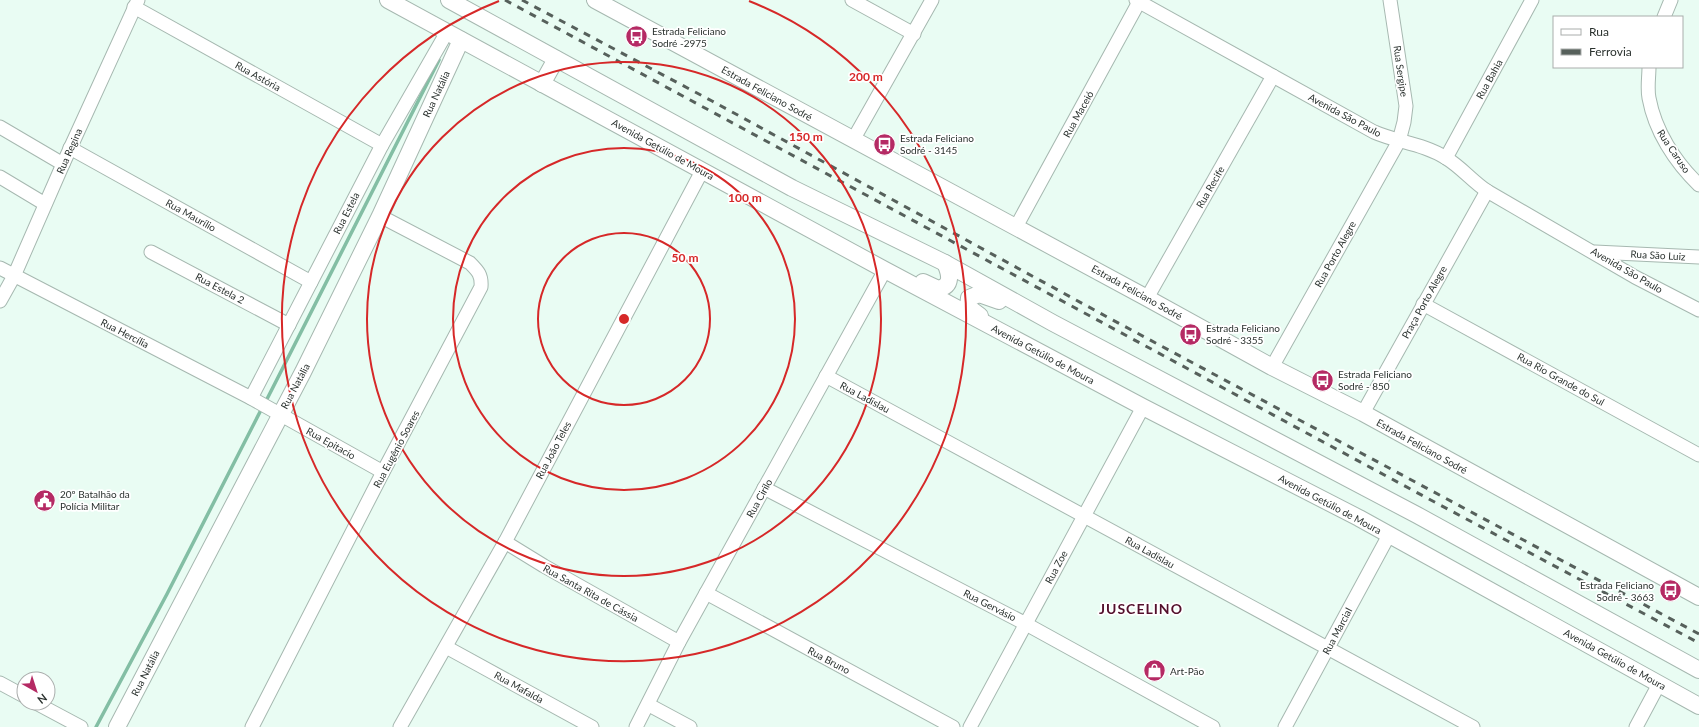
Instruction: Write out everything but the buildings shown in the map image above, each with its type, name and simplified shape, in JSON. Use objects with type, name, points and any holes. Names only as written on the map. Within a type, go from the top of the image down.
[{"type":"main road","name":"Avenida Getúlio de Moura","points":[[388,0],[1001,332],[1389,535],[1699,706]]},
{"type":"main road","points":[[449,0],[792,188],[945,263],[1053,323],[1417,515],[1699,670]]},
{"type":"main road","name":"Estrada Feliciano Sodré","points":[[595,0],[1272,367],[1363,413],[1699,597]]},
{"type":"main road","name":"Rua Natália","points":[[117,727],[276,413],[303,372],[380,216],[461,40]]},
{"type":"main road","points":[[542,84],[556,59]]},
{"type":"main road","points":[[885,270],[894,268],[938,289],[943,288],[950,281],[949,271],[945,263]]},
{"type":"main road","points":[[1001,332],[971,310],[968,304],[968,298],[979,294],[986,296],[1015,306],[1053,323]]},
{"type":"street","points":[[852,0],[914,34]]},
{"type":"street","points":[[853,140],[932,0]]},
{"type":"street","name":"Rua Sergipe","points":[[1390,0],[1406,106],[1399,141]]},
{"type":"street","name":"Rua Bahia","points":[[1446,158],[1532,0]]},
{"type":"street","points":[[1664,16],[1671,0]]},
{"type":"street","name":"Avenida São Paulo","points":[[1138,1],[1374,132],[1388,138],[1424,147],[1446,158],[1475,184],[1594,252],[1634,277],[1699,310]]},
{"type":"street","name":"Rua Maceió","points":[[1016,227],[1138,1]]},
{"type":"street","name":"Rua Astória","points":[[136,3],[382,145]]},
{"type":"street","name":"Rua Regina","points":[[0,301],[14,276],[62,164],[136,3]]},
{"type":"street","name":"Rua Estela","points":[[253,399],[289,325],[382,145],[447,32]]},
{"type":"street","name":"Rua Caruso","points":[[1649,68],[1649,97],[1658,131],[1687,173],[1699,185]]},
{"type":"street","name":"Rua Recife","points":[[1147,298],[1273,76]]},
{"type":"street","points":[[0,127],[62,164]]},
{"type":"street","name":"Rua Porto Alegre","points":[[1272,367],[1399,141]]},
{"type":"street","name":"Rua Maurílio","points":[[70,148],[311,282]]},
{"type":"street","name":"Rua João Teles","points":[[400,727],[505,542],[702,171]]},
{"type":"street","points":[[0,177],[45,204]]},
{"type":"street","name":"Praça Porto Alegre","points":[[1363,413],[1487,191]]},
{"type":"street","name":"Rua Eugênio Soares","points":[[252,727],[383,472],[481,287],[482,278],[479,271],[470,263],[380,216]]},
{"type":"street","name":"Rua Estela 2","points":[[151,252],[289,325]]},
{"type":"street","name":"Rua São Luiz","points":[[1594,252],[1699,257]]},
{"type":"street","name":"Rua Hercília","points":[[0,268],[253,399],[276,413]]},
{"type":"street","name":"Rua Cirilo","points":[[636,727],[649,704],[679,642],[885,270]]},
{"type":"street","name":"Rua Rio Grande do Sul","points":[[1423,304],[1699,455]]},
{"type":"street","name":"Rua Ladislau","points":[[826,376],[1473,727]]},
{"type":"street","name":"Rua Zoe","points":[[970,727],[1143,407]]},
{"type":"street","name":"Rua Epitacio","points":[[276,413],[383,472]]},
{"type":"street","name":"Rua Gervásio","points":[[764,488],[1026,624],[1213,727]]},
{"type":"street","name":"Rua Marcial","points":[[1285,727],[1389,535]]},
{"type":"street","name":"Rua Santa Rita de Cássia","points":[[505,542],[544,566],[679,642]]},
{"type":"street","name":"Rua Bruno","points":[[706,593],[953,727]]},
{"type":"street","name":"Rua Mafalda","points":[[446,647],[592,727]]},
{"type":"street","points":[[0,683],[16,692]]},
{"type":"street","points":[[1636,727],[1659,684]]},
{"type":"street","points":[[649,704],[690,727]]},
{"type":"street","points":[[51,711],[81,727]]},
{"type":"waterway","points":[[265,403],[439,60]]},
{"type":"waterway","points":[[96,727],[167,594],[262,408]]},
{"type":"railway","points":[[505,0],[1427,498],[1699,643]]},
{"type":"railway","points":[[522,0],[712,101],[1109,318],[1699,634]]},
{"type":"place","name":"Estrada Feliciano Sodré -2975","points":[[637,37]]},
{"type":"place","name":"Estrada Feliciano Sodré - 3145","points":[[884,144]]},
{"type":"place","name":"Estrada Feliciano Sodré - 3355","points":[[1191,334]]},
{"type":"place","name":"Estrada Feliciano Sodré - 850","points":[[1322,380]]},
{"type":"place","name":"20º Batalhão da Polícia Militar","points":[[45,500]]},
{"type":"place","name":"Estrada Feliciano Sodré - 3663","points":[[1670,591]]},
{"type":"place","name":"Art-Pão","points":[[1155,671]]},
{"type":"district","name":"JUSCELINO","points":[[1141,608]]}]
